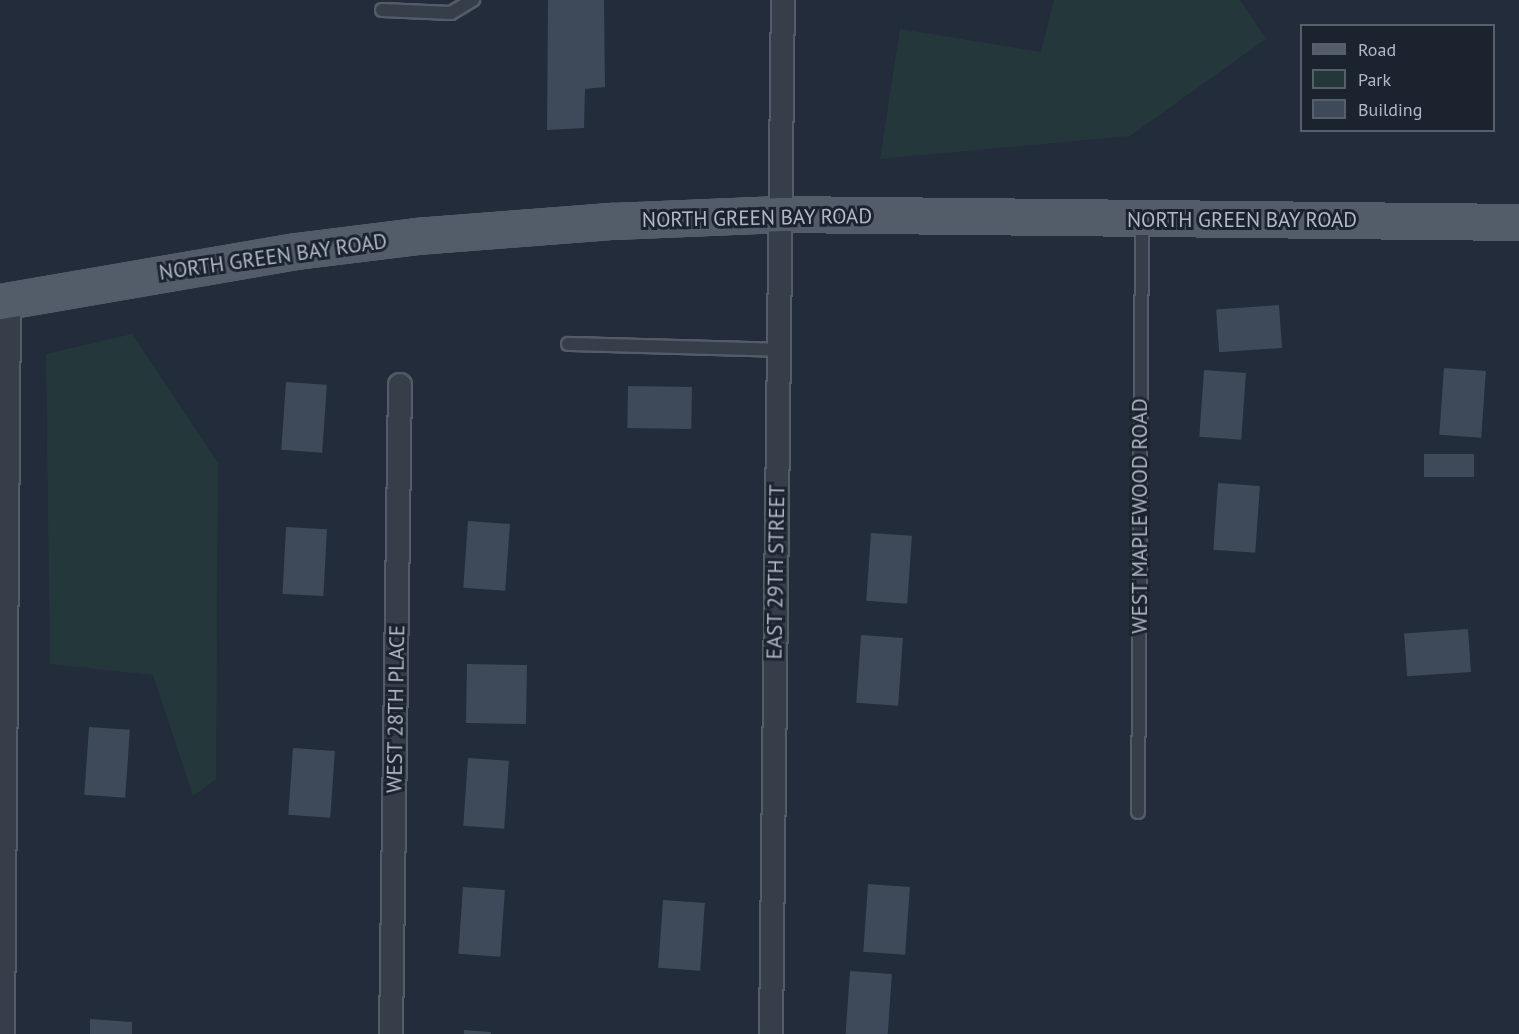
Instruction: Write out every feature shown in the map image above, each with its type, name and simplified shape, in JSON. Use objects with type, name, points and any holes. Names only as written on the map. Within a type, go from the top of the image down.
[{"type":"main road","name":"NORTH GREEN BAY ROAD","points":[[5,301],[192,267],[416,236],[781,214],[1142,220],[1519,222]]},
{"type":"street","name":"EAST 29TH STREET","points":[[771,1034],[783,0]]},
{"type":"street","points":[[3,1034],[5,301]]},
{"type":"street","name":"WEST 28TH PLACE","points":[[391,1034],[400,385]]},
{"type":"lane","points":[[382,10],[451,13],[473,0]]},
{"type":"lane","name":"WEST MAPLEWOOD ROAD","points":[[1138,812],[1142,220]]},
{"type":"lane","points":[[568,344],[779,350]]},
{"type":"green space","points":[[1054,0],[1240,0],[1266,39],[1130,136],[880,159],[900,29],[1041,52]]},
{"type":"green space","points":[[132,334],[218,463],[216,779],[193,796],[153,675],[50,664],[46,354]]},
{"type":"building","points":[[548,0],[604,0],[605,87],[585,89],[584,128],[547,130]]},
{"type":"building","points":[[1279,305],[1282,348],[1219,352],[1216,309]]},
{"type":"building","points":[[1444,368],[1486,371],[1481,438],[1439,435]]},
{"type":"building","points":[[1204,370],[1246,373],[1241,440],[1199,437]]},
{"type":"building","points":[[286,382],[327,385],[322,453],[281,450]]},
{"type":"building","points":[[628,386],[692,387],[691,429],[627,428]]},
{"type":"building","points":[[1424,454],[1474,454],[1474,477],[1424,477]]},
{"type":"building","points":[[1218,483],[1260,486],[1255,553],[1213,550]]},
{"type":"building","points":[[468,521],[510,524],[505,591],[463,588]]},
{"type":"building","points":[[286,527],[327,529],[323,596],[282,594]]},
{"type":"building","points":[[871,533],[912,536],[907,604],[866,601]]},
{"type":"building","points":[[1468,629],[1471,672],[1407,676],[1404,633]]},
{"type":"building","points":[[861,635],[903,638],[898,706],[856,703]]},
{"type":"building","points":[[467,664],[527,665],[526,724],[466,723]]},
{"type":"building","points":[[89,727],[130,730],[125,798],[84,795]]},
{"type":"building","points":[[293,748],[335,751],[330,818],[288,815]]},
{"type":"building","points":[[468,758],[509,761],[504,829],[463,826]]},
{"type":"building","points":[[868,884],[910,887],[905,955],[863,952]]},
{"type":"building","points":[[463,887],[505,890],[500,957],[458,954]]},
{"type":"building","points":[[663,900],[705,903],[700,971],[658,968]]},
{"type":"building","points":[[850,971],[892,974],[888,1034],[846,1034]]},
{"type":"building","points":[[90,1019],[132,1022],[132,1034],[90,1034]]},
{"type":"building","points":[[464,1030],[491,1032],[491,1034],[464,1034]]}]
